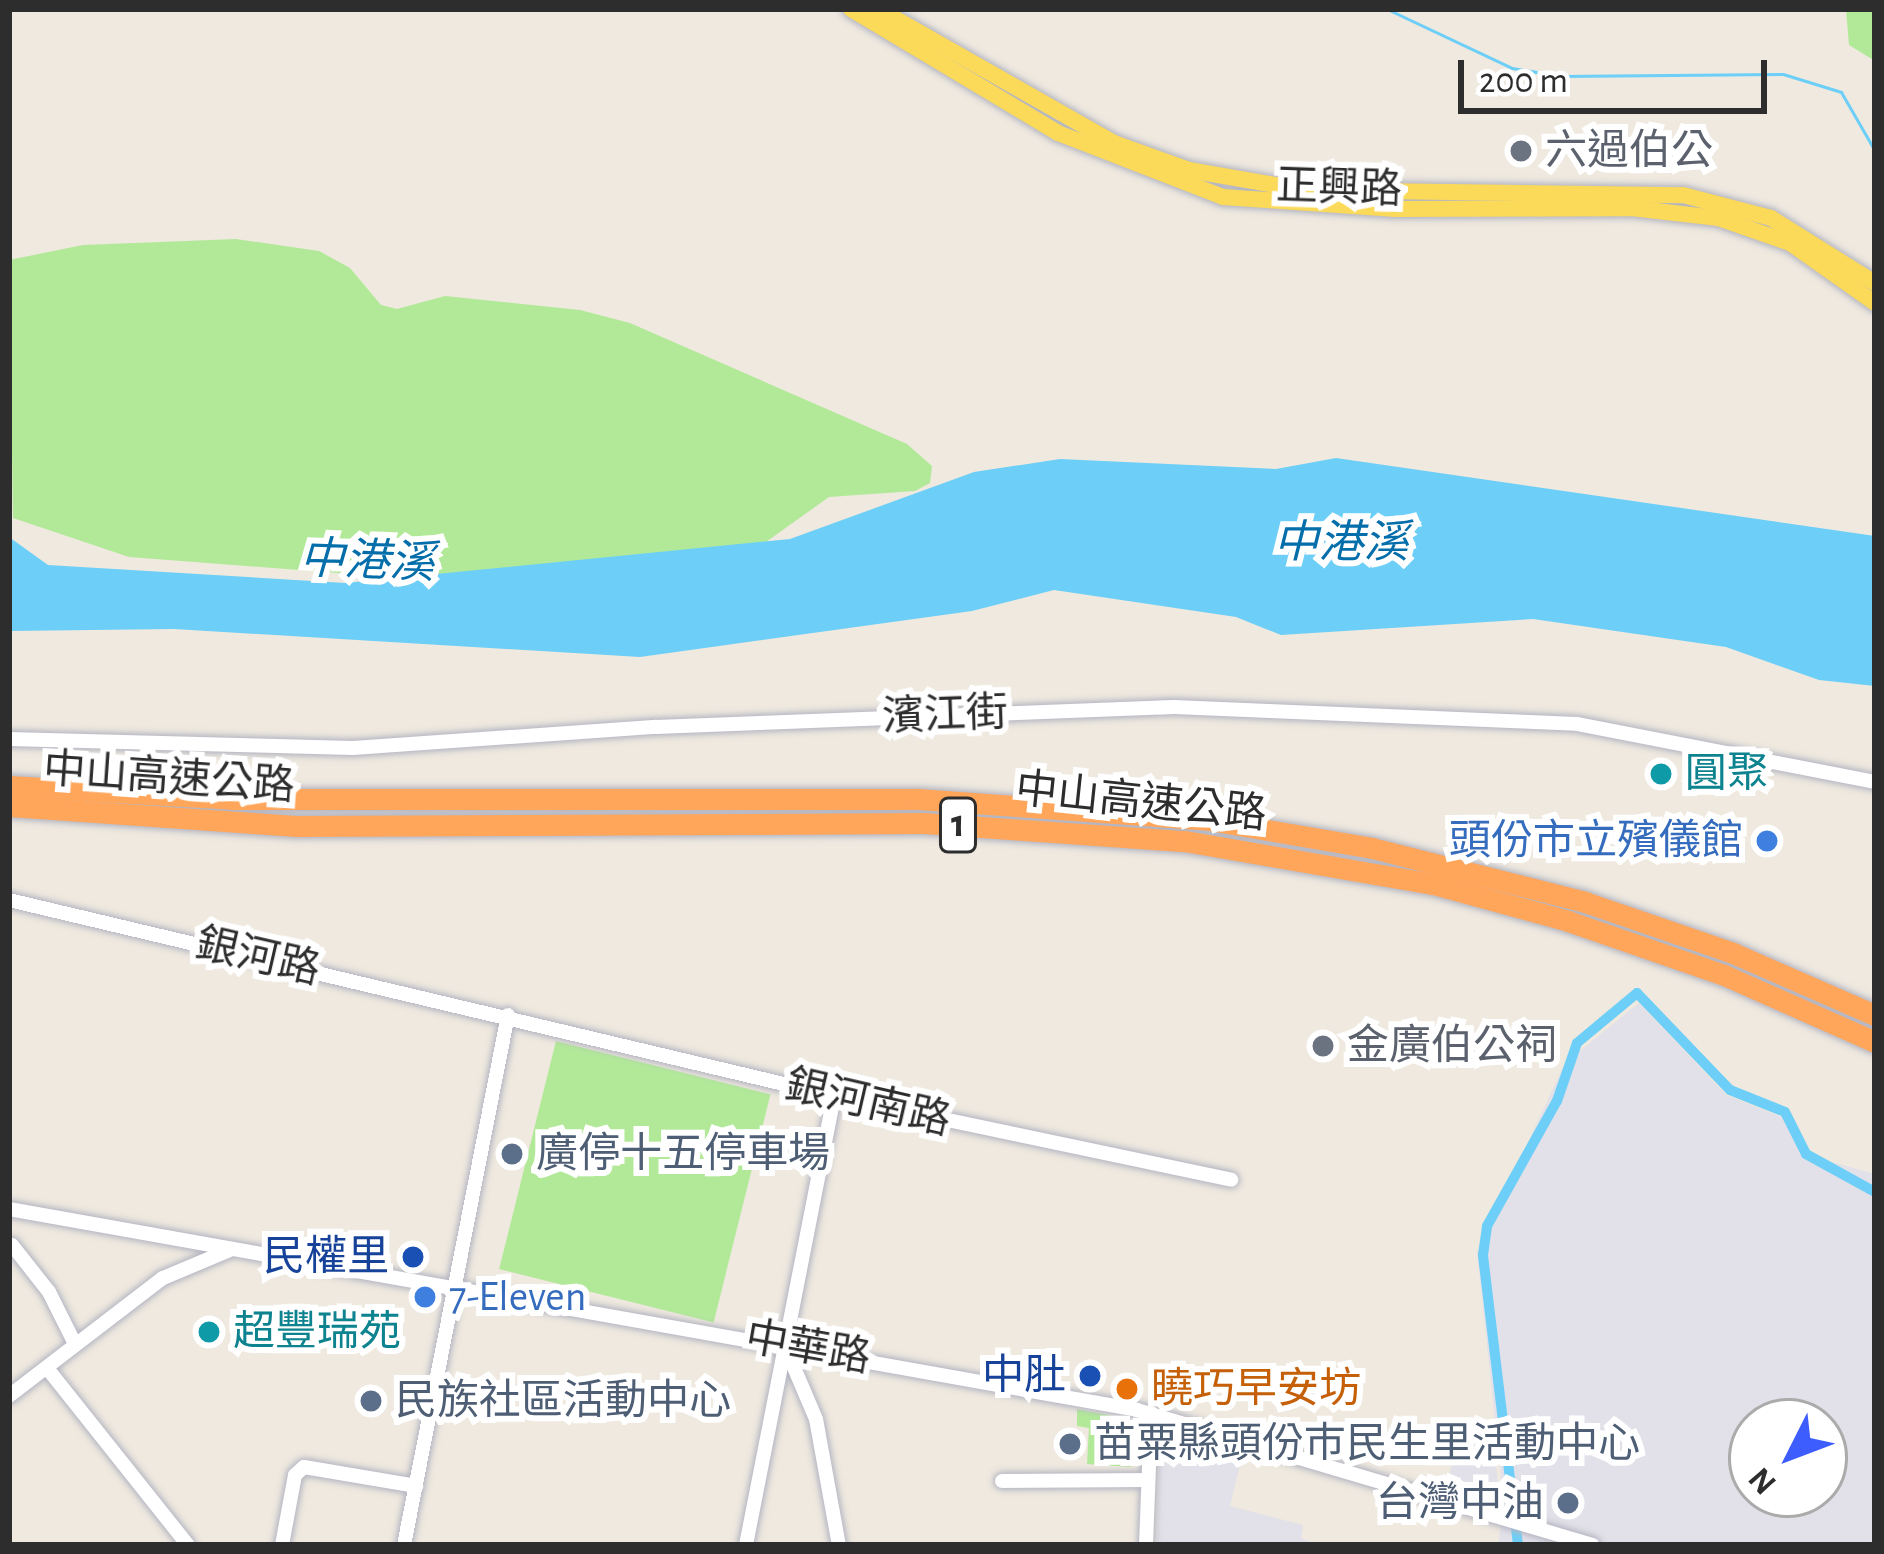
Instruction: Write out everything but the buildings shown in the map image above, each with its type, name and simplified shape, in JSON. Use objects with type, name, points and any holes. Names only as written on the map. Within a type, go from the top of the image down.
[{"type":"highway","name":"中山高速公路","points":[[9,785],[232,799],[918,799],[1209,820],[1372,848],[1585,902],[1875,1016]]},
{"type":"highway","name":"中山高速公路","points":[[9,806],[296,826],[925,824],[1184,841],[1433,884],[1568,921],[1724,975],[1875,1042]]},
{"type":"main road","name":"正興路","points":[[850,9],[1058,133],[1223,197],[1396,209],[1631,208],[1718,218],[1790,244],[1875,303]]},
{"type":"main road","name":"正興路","points":[[878,9],[1114,143],[1227,180],[1304,190],[1683,195],[1771,218],[1875,283]]},
{"type":"street","name":"濱江街","points":[[9,739],[353,748],[656,727],[1174,706],[1576,724],[1875,782]]},
{"type":"street","name":"銀河路","points":[[9,899],[508,1015]]},
{"type":"street","name":"銀河南路","points":[[508,1015],[834,1096],[1231,1180]]},
{"type":"street","points":[[404,1545],[508,1015]]},
{"type":"street","points":[[746,1545],[834,1096]]},
{"type":"street","name":"中華路","points":[[9,1209],[1151,1413],[1592,1545]]},
{"type":"street","points":[[12,1245],[49,1292],[75,1344]]},
{"type":"street","points":[[9,1396],[163,1278],[237,1248]]},
{"type":"street","points":[[784,1344],[816,1419],[839,1545]]},
{"type":"street","points":[[47,1368],[188,1545]]},
{"type":"street","points":[[1146,1545],[1151,1413]]},
{"type":"street","points":[[282,1545],[295,1475],[304,1467],[416,1486]]},
{"type":"street","points":[[1002,1480],[1147,1480]]},
{"type":"shaded area","points":[[1639,1003],[1726,1095],[1786,1119],[1799,1153],[1875,1174],[1875,1545],[1498,1545],[1504,1504],[1477,1252],[1565,1063]]},
{"type":"shaded area","points":[[1461,1424],[1493,1433],[1500,1507],[1446,1491]]},
{"type":"shaded area","points":[[1160,1433],[1242,1456],[1230,1506],[1303,1525],[1301,1538],[1319,1545],[1157,1545]]},
{"type":"green space","points":[[1846,9],[1875,9],[1875,61],[1849,45]]},
{"type":"green space","points":[[236,239],[319,251],[350,268],[381,305],[397,309],[445,296],[580,310],[630,323],[907,444],[932,466],[930,483],[915,491],[829,497],[749,554],[403,578],[129,557],[13,518],[9,260],[83,245]]},
{"type":"green space","points":[[556,1041],[770,1094],[714,1322],[499,1269]]},
{"type":"green space","points":[[1077,1409],[1129,1419],[1131,1467],[1087,1464],[1089,1428],[1077,1426]]},
{"type":"water","name":"中港溪","points":[[1336,458],[1875,536],[1875,686],[1819,680],[1726,647],[1533,619],[1281,635],[1236,617],[1054,590],[972,611],[640,657],[174,629],[9,631],[9,537],[48,565],[345,583],[790,539],[974,472],[1060,459],[1276,469]]},
{"type":"waterway","points":[[1387,9],[1512,68],[1561,76],[1783,74],[1841,92],[1875,151]]},
{"type":"waterway","points":[[1518,1545],[1483,1255],[1487,1226],[1557,1101],[1577,1043],[1637,993],[1730,1090],[1785,1112],[1806,1154],[1875,1192]]},
{"type":"place","name":"六過伯公","points":[[1521,151]]},
{"type":"place","name":"圓聚","points":[[1661,774]]},
{"type":"place","name":"頭份市立殯儀館","points":[[1767,841]]},
{"type":"place","name":"金廣伯公祠","points":[[1323,1046]]},
{"type":"place","name":"廣停十五停車場","points":[[512,1154]]},
{"type":"place","name":"民權里","points":[[413,1257]]},
{"type":"place","name":"7-Eleven","points":[[425,1297]]},
{"type":"place","name":"超豐瑞苑","points":[[209,1332]]},
{"type":"place","name":"中肚","points":[[1090,1376]]},
{"type":"place","name":"曉巧早安坊","points":[[1127,1389]]},
{"type":"place","name":"民族社區活動中心","points":[[371,1401]]},
{"type":"place","name":"苗粟縣頭份巿民生里活動中心","points":[[1070,1444]]},
{"type":"place","name":"台灣中油","points":[[1568,1503]]}]
